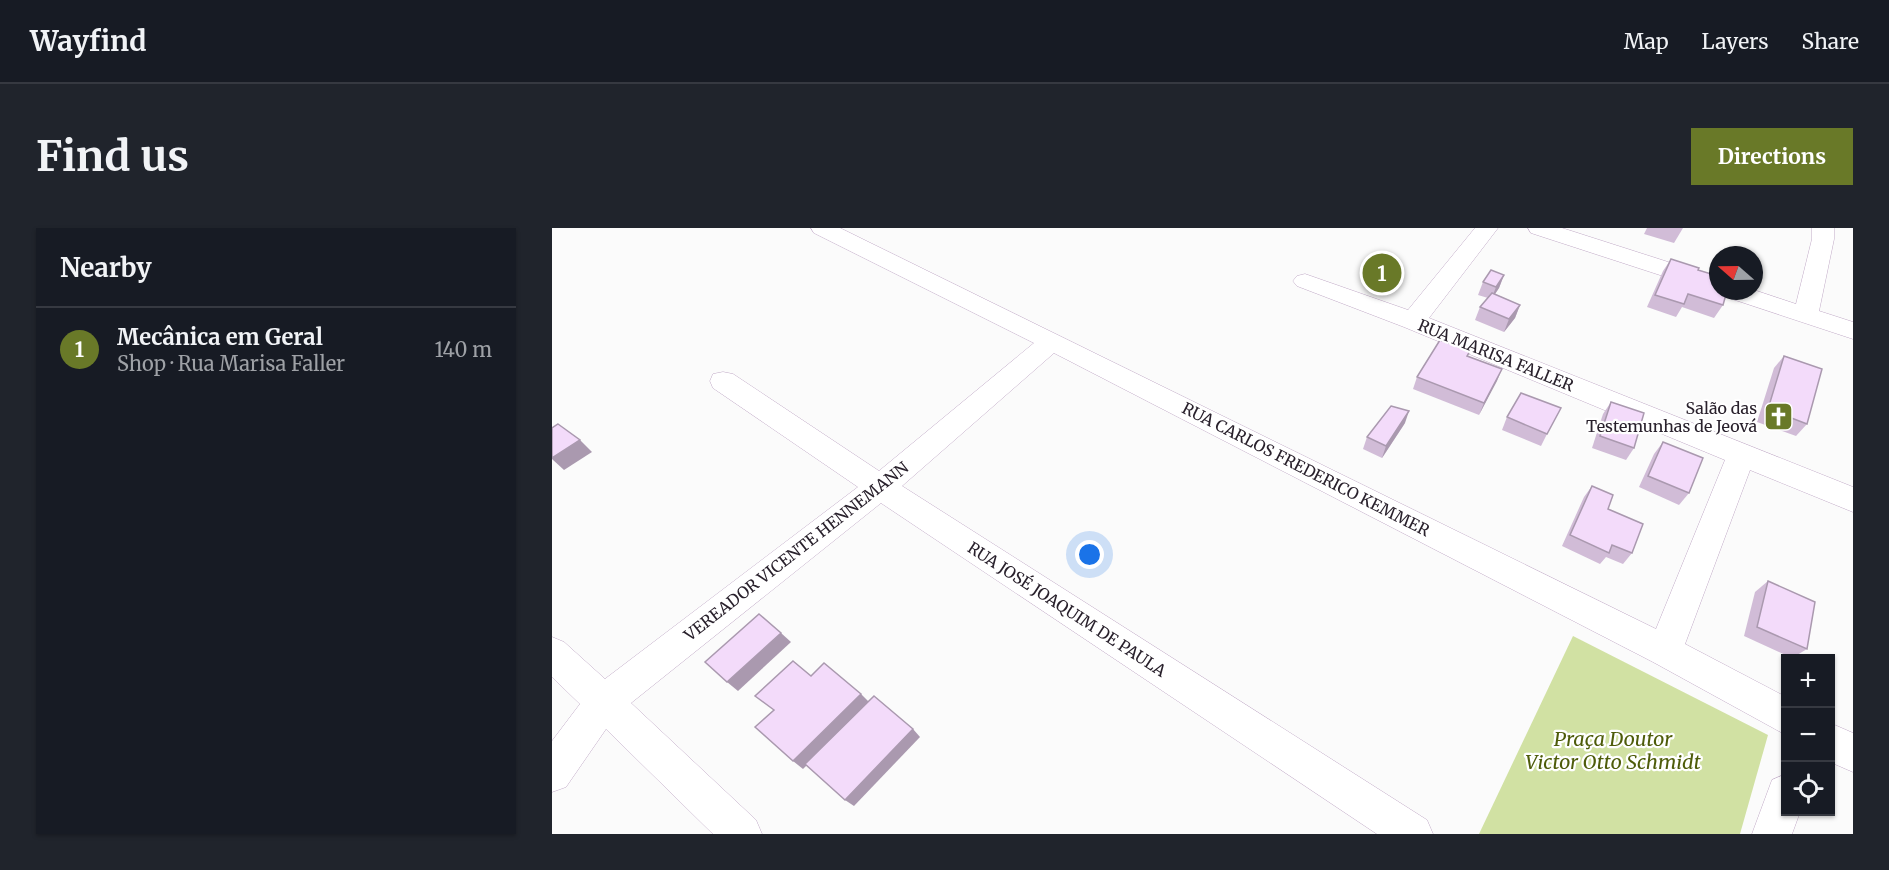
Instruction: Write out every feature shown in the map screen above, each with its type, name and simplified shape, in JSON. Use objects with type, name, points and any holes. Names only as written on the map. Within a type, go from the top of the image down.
[{"type":"street","name":"RUA CARLOS FREDERICO KEMMER","points":[[822,228],[1052,341],[1665,651],[1781,715]]},
{"type":"street","points":[[1413,321],[1487,228]]},
{"type":"street","points":[[1539,228],[1709,283]]},
{"type":"street","points":[[1806,315],[1823,239],[1823,228]]},
{"type":"street","name":"RUA MARISA FALLER","points":[[1305,281],[1413,321],[1853,500]]},
{"type":"street","points":[[1760,300],[1853,331]]},
{"type":"street","name":"VEREADOR VICENTE HENNEMANN","points":[[552,772],[603,703],[880,487],[1052,341]]},
{"type":"street","name":"RUA JOSÉ JOAQUIM DE PAULA","points":[[723,381],[880,487],[1413,834]]},
{"type":"street","points":[[1665,651],[1742,454]]},
{"type":"street","points":[[552,652],[742,834]]},
{"type":"street","points":[[1835,744],[1853,753]]},
{"type":"street","points":[[1772,834],[1781,806]]},
{"type":"green space","name":"Praça Doutor Victor Otto Schmidt","points":[[1573,636],[1768,735],[1740,834],[1479,834]]},
{"type":"building","points":[[1671,259],[1709,273],[1709,300],[1724,300],[1723,305],[1688,294],[1684,304],[1655,295]]},
{"type":"building","points":[[1491,270],[1504,275],[1496,287],[1483,282]]},
{"type":"building","points":[[1492,293],[1520,305],[1509,319],[1480,307]]},
{"type":"building","points":[[1440,340],[1470,351],[1467,356],[1502,369],[1484,403],[1417,377]]},
{"type":"building","points":[[1784,356],[1822,369],[1807,424],[1768,409]]},
{"type":"building","points":[[1521,393],[1561,408],[1547,434],[1507,417]]},
{"type":"building","points":[[1611,402],[1644,413],[1634,448],[1600,436]]},
{"type":"building","points":[[1391,406],[1409,411],[1386,446],[1367,437]]},
{"type":"building","points":[[558,424],[580,440],[552,458],[552,428]]},
{"type":"building","points":[[1663,442],[1703,458],[1689,493],[1648,476]]},
{"type":"building","points":[[1592,486],[1613,495],[1608,509],[1643,524],[1632,553],[1612,545],[1609,553],[1570,535]]},
{"type":"building","points":[[1768,581],[1815,602],[1807,649],[1757,627]]},
{"type":"building","points":[[759,614],[781,633],[727,682],[705,662]]},
{"type":"building","points":[[793,661],[811,676],[824,663],[861,694],[793,761],[755,727],[774,710],[755,696]]},
{"type":"building","points":[[874,696],[913,729],[845,800],[805,764]]},
{"type":"place","name":"Mecânica em Geral","points":[[1382,273]]},
{"type":"place","name":"Salão das Testemunhas de Jeová","points":[[1778,417]]}]
